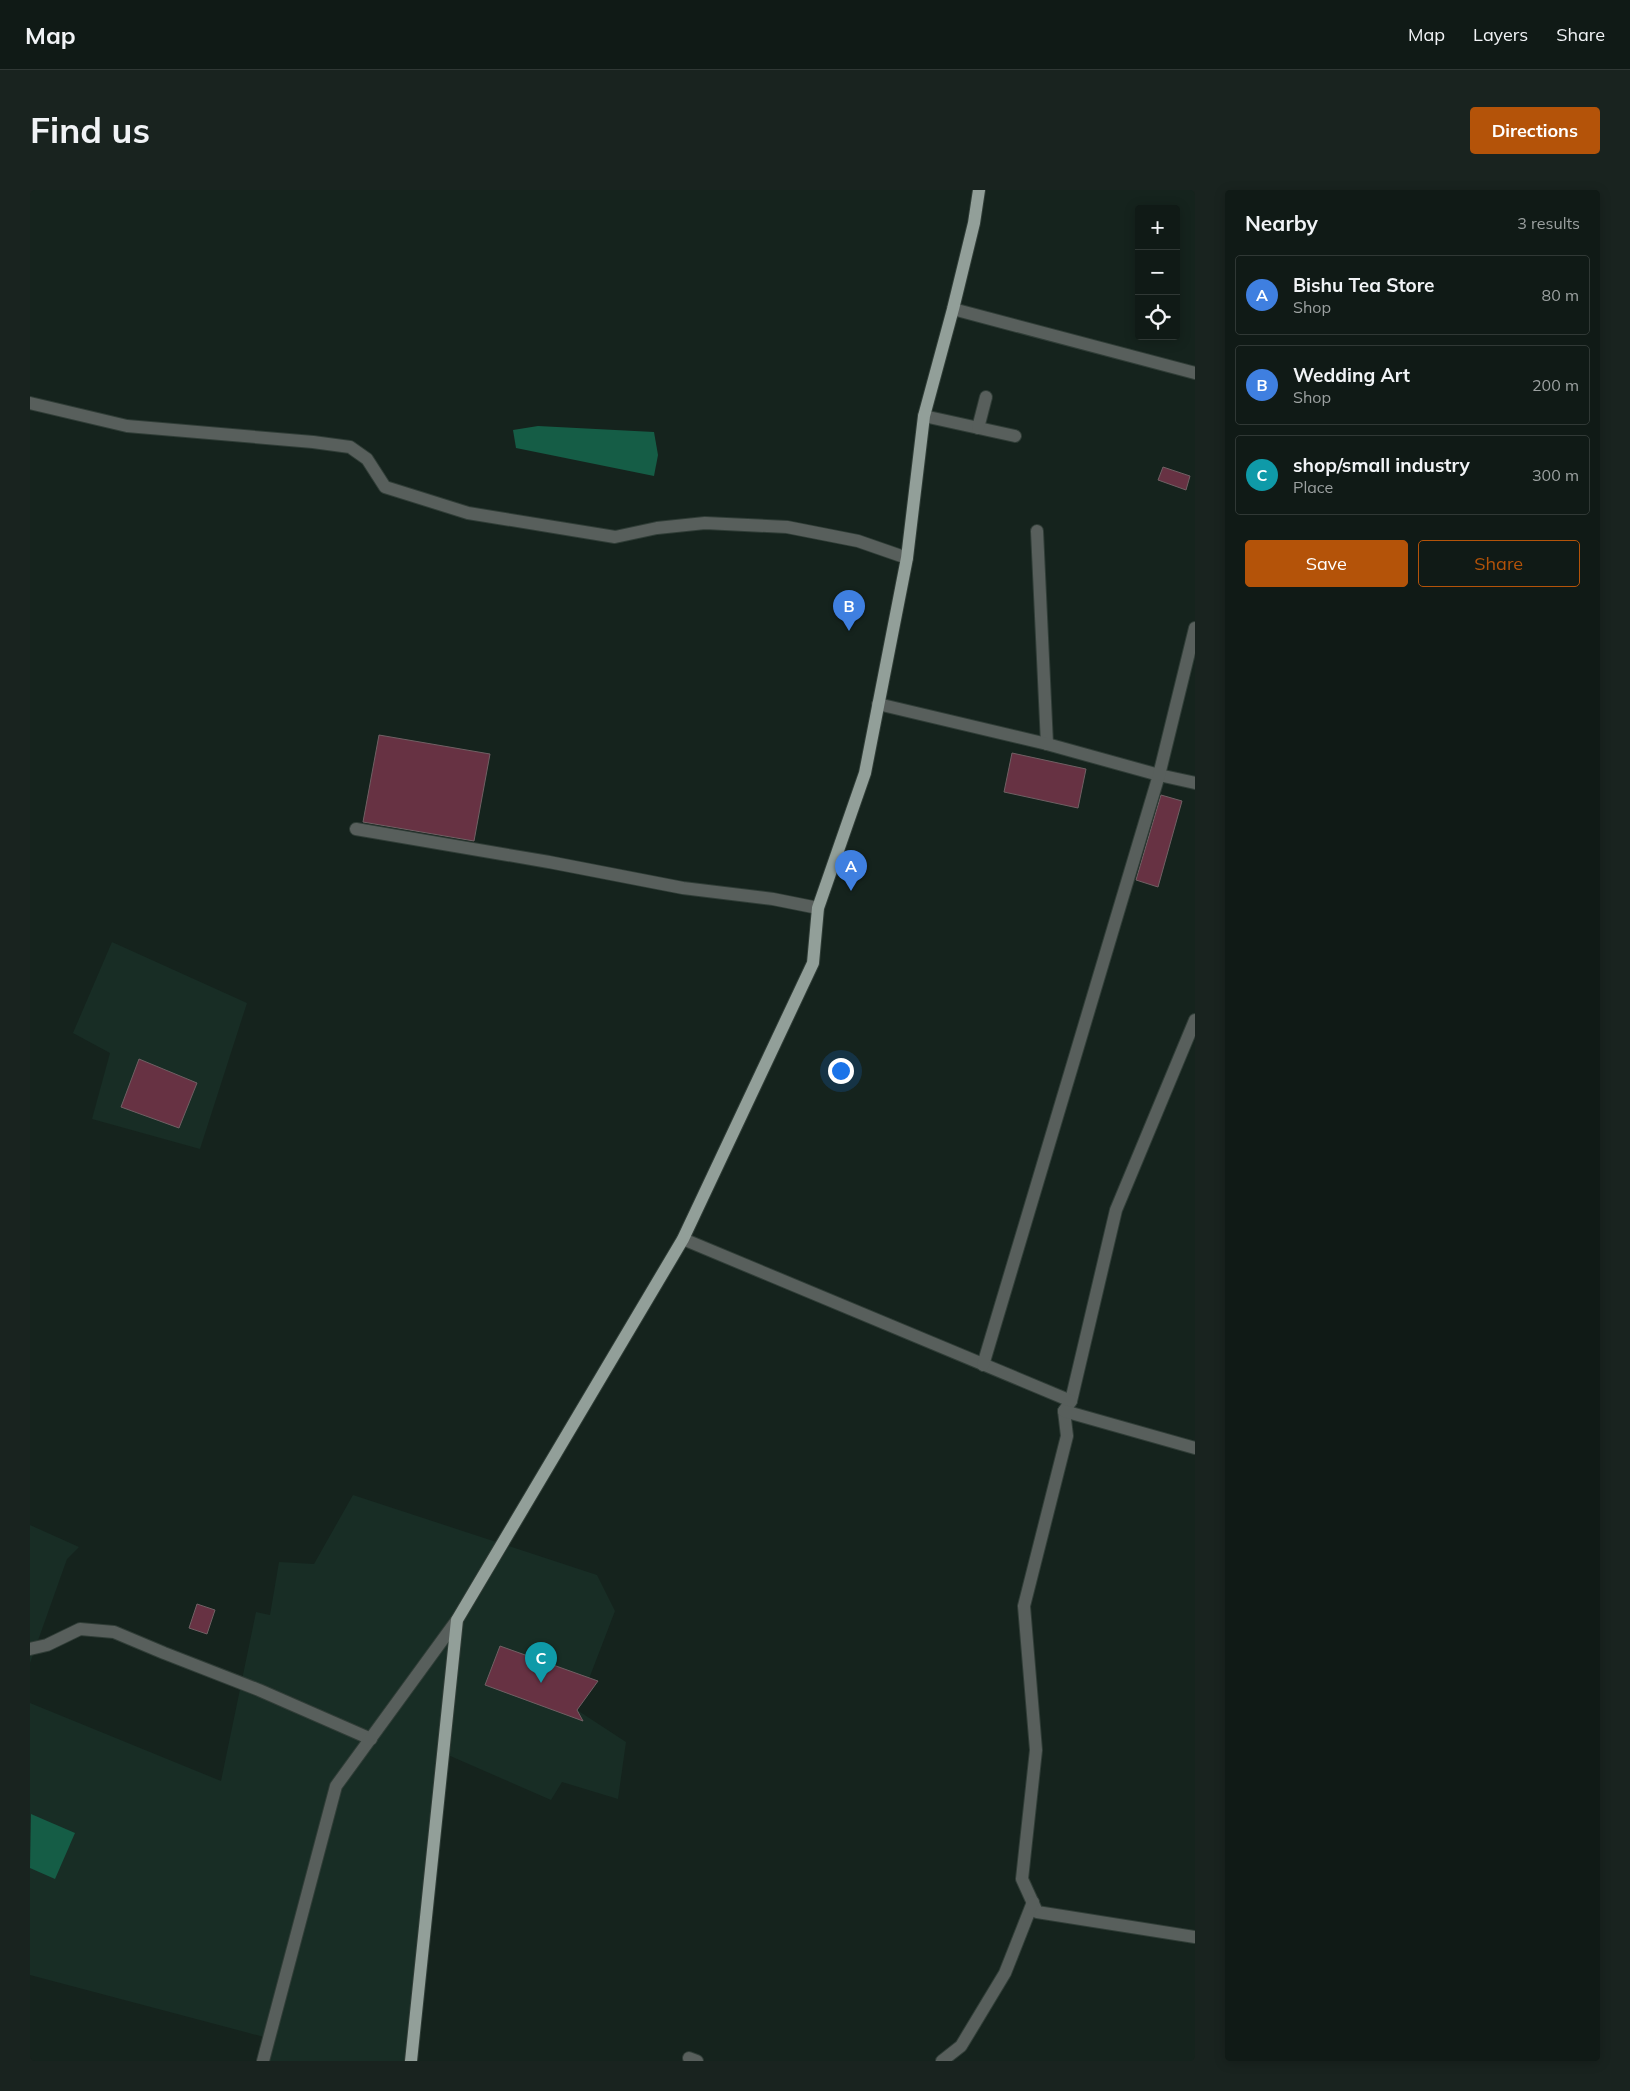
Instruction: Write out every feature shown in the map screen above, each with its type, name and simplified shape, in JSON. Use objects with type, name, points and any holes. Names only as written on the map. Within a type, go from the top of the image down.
[{"type":"main road","points":[[411,2061],[457,1620],[683,1239],[813,963],[818,908],[865,773],[907,558],[924,416],[954,309],[980,190]]},
{"type":"street","points":[[954,309],[1195,373]]},
{"type":"street","points":[[978,428],[986,397]]},
{"type":"street","points":[[30,403],[127,426],[313,442],[350,447],[366,458],[385,487],[468,513],[615,537],[657,528],[705,523],[787,527],[858,541],[907,558]]},
{"type":"street","points":[[924,416],[1015,436]]},
{"type":"street","points":[[1037,531],[1048,744]]},
{"type":"street","points":[[983,1365],[1159,775],[1195,628]]},
{"type":"street","points":[[878,704],[1048,744],[1195,783]]},
{"type":"street","points":[[356,829],[549,862],[683,888],[773,899],[818,908]]},
{"type":"street","points":[[1195,1020],[1116,1210],[1067,1406],[1067,1436],[1024,1606],[1036,1750],[1022,1879],[1037,1912],[1195,1937]]},
{"type":"street","points":[[683,1239],[983,1365],[1067,1406],[1195,1448]]},
{"type":"street","points":[[263,2061],[336,1786],[457,1620]]},
{"type":"street","points":[[30,1649],[47,1645],[80,1628],[114,1632],[258,1690],[371,1739]]},
{"type":"street","points":[[942,2061],[961,2046],[1006,1973],[1032,1902]]},
{"type":"shaded area","points":[[538,426],[654,432],[658,455],[654,476],[516,448],[513,430]]},
{"type":"shaded area","points":[[112,942],[247,1003],[200,1149],[92,1119],[110,1053],[73,1033]]},
{"type":"shaded area","points":[[353,1495],[597,1575],[615,1611],[577,1710],[626,1742],[618,1799],[562,1782],[551,1800],[448,1755],[410,2061],[257,2061],[264,2037],[30,1975],[30,1703],[221,1781],[256,1612],[270,1615],[279,1562],[314,1564]]},
{"type":"shaded area","points":[[30,1525],[79,1547],[67,1559],[30,1663]]},
{"type":"shaded area","points":[[31,1814],[75,1833],[55,1879],[30,1868]]},
{"type":"building","points":[[1163,467],[1190,476],[1186,490],[1158,480]]},
{"type":"building","points":[[379,735],[490,754],[474,841],[363,822]]},
{"type":"building","points":[[1012,753],[1086,769],[1078,808],[1004,792]]},
{"type":"building","points":[[1161,795],[1182,801],[1158,887],[1136,880]]},
{"type":"building","points":[[139,1059],[197,1083],[179,1128],[121,1107]]},
{"type":"building","points":[[197,1604],[215,1610],[207,1634],[189,1628]]},
{"type":"building","points":[[500,1646],[598,1681],[577,1710],[583,1721],[485,1685]]},
{"type":"place","name":"Wedding Art","points":[[849,631]]},
{"type":"place","name":"Bishu Tea Store","points":[[851,891]]},
{"type":"place","name":"shop/small industry","points":[[541,1683]]}]
